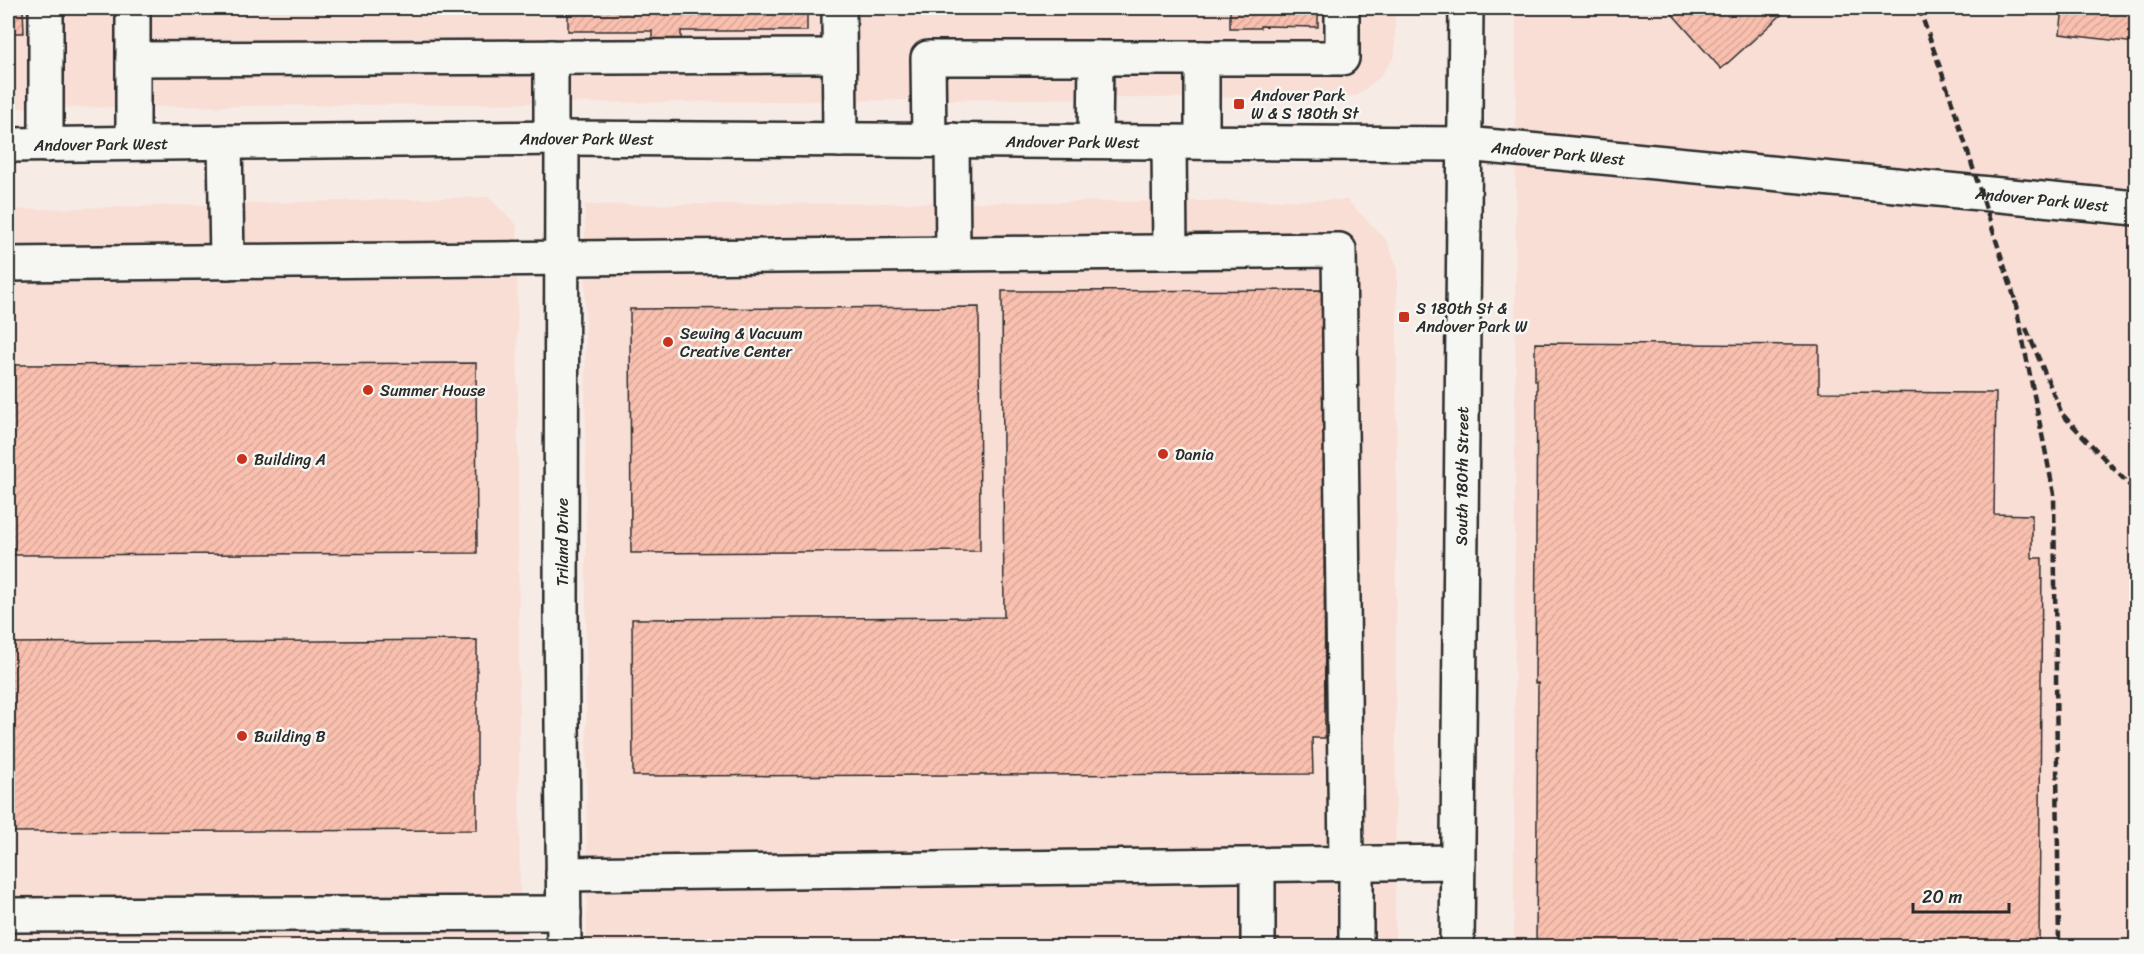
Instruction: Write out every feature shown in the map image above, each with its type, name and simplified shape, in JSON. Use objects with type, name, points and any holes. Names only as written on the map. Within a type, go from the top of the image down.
[{"type":"street","points":[[46,8],[46,145]]},
{"type":"street","points":[[133,8],[133,143]]},
{"type":"street","points":[[839,8],[840,140]]},
{"type":"street","points":[[953,254],[928,58],[1342,58],[1342,8]]},
{"type":"street","name":"South 180th Street","points":[[1457,946],[1466,8]]},
{"type":"street","points":[[133,58],[839,56]]},
{"type":"street","name":"Triland Drive","points":[[551,57],[562,258],[564,946]]},
{"type":"street","points":[[1095,141],[1096,58]]},
{"type":"street","points":[[1202,58],[1202,142]]},
{"type":"street","name":"Andover Park West","points":[[8,145],[556,138],[1466,144],[2136,208]]},
{"type":"street","points":[[225,142],[227,262]]},
{"type":"street","points":[[1169,142],[1170,252]]},
{"type":"street","points":[[8,264],[1339,250],[1351,864],[1356,946]]},
{"type":"street","points":[[563,874],[1458,862]]},
{"type":"street","points":[[1258,865],[1258,946]]},
{"type":"street","points":[[8,915],[564,913]]},
{"type":"shaded area","points":[[8,8],[1395,8],[1395,55],[1380,77],[1356,96],[8,108]]},
{"type":"shaded area","points":[[1516,8],[2136,8],[2136,946],[1514,946]]},
{"type":"shaded area","points":[[488,197],[517,225],[520,946],[8,946],[8,210]]},
{"type":"shaded area","points":[[1347,200],[1386,240],[1397,266],[1395,946],[587,946],[585,205]]},
{"type":"building","points":[[8,8],[23,8],[24,33],[8,33]]},
{"type":"building","points":[[568,8],[807,8],[807,31],[681,31],[681,39],[652,39],[652,31],[568,31]]},
{"type":"building","points":[[1230,8],[1318,8],[1318,27],[1230,28]]},
{"type":"building","points":[[1667,8],[1789,8],[1721,69]]},
{"type":"building","points":[[2063,8],[2136,8],[2136,43],[2060,34]]},
{"type":"building","name":"Dania","points":[[1323,290],[1325,738],[1312,738],[1313,774],[633,776],[632,619],[1004,617],[1002,291]]},
{"type":"building","points":[[979,307],[980,551],[631,553],[630,309]]},
{"type":"building","points":[[1535,343],[1819,345],[1819,392],[1996,393],[1994,514],[2032,515],[2032,558],[2042,558],[2039,946],[1536,946],[1538,683],[1535,683],[1537,380],[1535,380]]},
{"type":"building","name":"Building A","points":[[476,363],[477,553],[8,555],[8,365]]},
{"type":"building","name":"Building B","points":[[477,640],[477,830],[8,832],[8,643]]},
{"type":"railway","points":[[1919,8],[1949,93],[2018,309]]},
{"type":"railway","points":[[2015,301],[2054,494],[2059,946]]},
{"type":"railway","points":[[2026,328],[2062,414],[2136,492]]},
{"type":"place","name":"Andover Park W & S 180th St","points":[[1239,104]]},
{"type":"place","name":"S 180th St & Andover Park W","points":[[1404,317]]},
{"type":"place","name":"Sewing & Vacuum Creative Center","points":[[668,342]]},
{"type":"place","name":"Summer House","points":[[368,390]]},
{"type":"place","name":"Dania","points":[[1163,454]]},
{"type":"place","name":"Building A","points":[[242,459]]},
{"type":"place","name":"Building B","points":[[242,736]]}]
